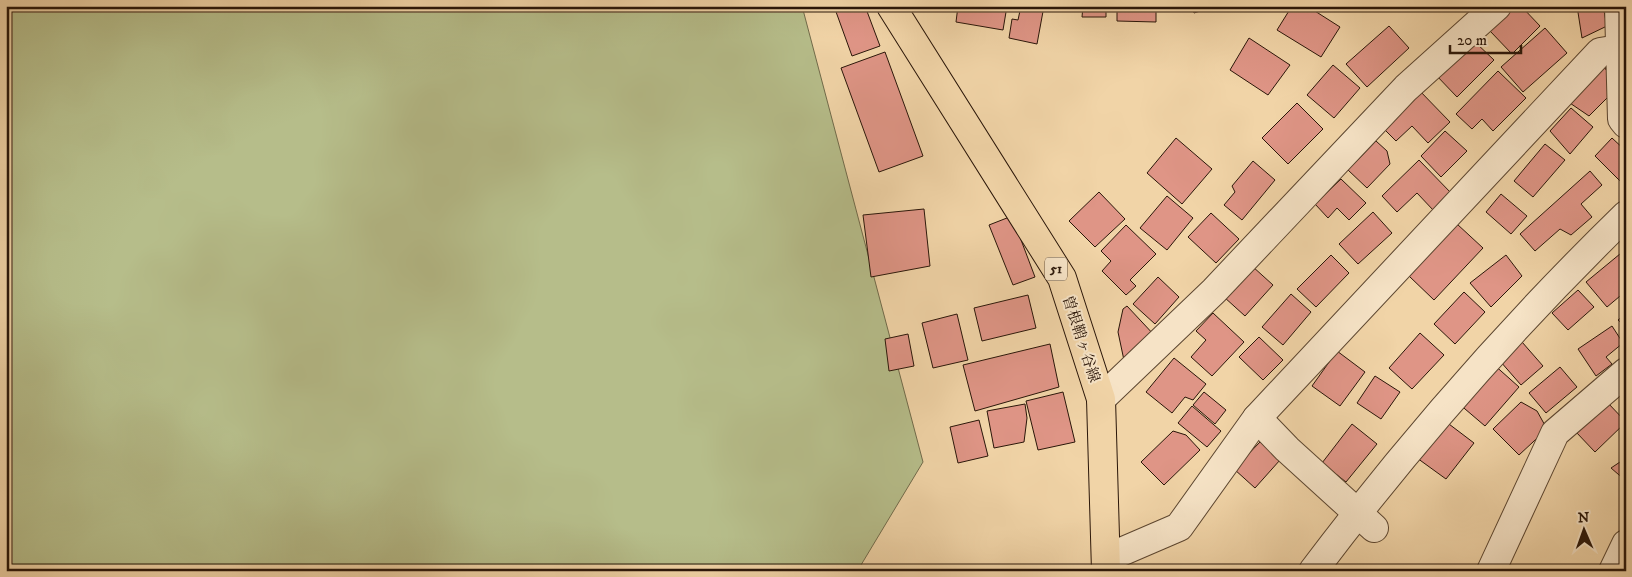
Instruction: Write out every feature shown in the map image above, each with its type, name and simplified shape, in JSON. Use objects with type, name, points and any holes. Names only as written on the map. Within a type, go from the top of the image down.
[{"type":"main road","name":"曽根鞘ヶ谷線","points":[[891,6],[1062,278],[1101,399],[1107,564]]},
{"type":"street","points":[[1101,399],[1214,291],[1406,88],[1497,6]]},
{"type":"street","points":[[1618,6],[1624,119]]},
{"type":"street","points":[[1107,564],[1179,527],[1257,418],[1600,52],[1619,48]]},
{"type":"street","points":[[1313,571],[1366,520],[1446,405],[1577,263],[1626,215]]},
{"type":"street","points":[[1491,571],[1555,433],[1626,372]]},
{"type":"street","points":[[1257,418],[1287,449],[1366,520]]},
{"type":"street","points":[[1613,571],[1626,544]]},
{"type":"green space","points":[[6,6],[802,6],[923,462],[861,565],[866,571],[6,571]]},
{"type":"building","points":[[844,6],[865,6],[880,46],[852,56],[835,9]]},
{"type":"building","points":[[958,6],[1007,6],[1003,30],[956,22]]},
{"type":"building","points":[[1021,6],[1044,6],[1037,44],[1009,38],[1012,19],[1018,20]]},
{"type":"building","points":[[1083,6],[1106,6],[1106,17],[1082,17]]},
{"type":"building","points":[[1117,6],[1156,6],[1156,22],[1117,21]]},
{"type":"building","points":[[1192,6],[1216,6],[1194,13]]},
{"type":"building","points":[[1292,6],[1307,6],[1340,27],[1321,57],[1277,30]]},
{"type":"building","points":[[1516,6],[1521,6],[1540,26],[1512,54],[1490,31]]},
{"type":"building","points":[[1577,6],[1603,6],[1607,26],[1582,38]]},
{"type":"building","points":[[1389,26],[1409,48],[1367,87],[1346,64]]},
{"type":"building","points":[[1545,28],[1567,53],[1523,92],[1501,67]]},
{"type":"building","points":[[1249,38],[1290,65],[1268,95],[1230,70]]},
{"type":"building","points":[[1475,42],[1494,60],[1457,97],[1435,74]]},
{"type":"building","points":[[885,52],[923,156],[879,172],[841,68]]},
{"type":"building","points":[[1601,61],[1612,80],[1612,93],[1589,116],[1564,99]]},
{"type":"building","points":[[1333,65],[1360,88],[1334,118],[1307,95]]},
{"type":"building","points":[[1498,71],[1526,98],[1493,131],[1482,119],[1472,129],[1456,114]]},
{"type":"building","points":[[1417,88],[1450,122],[1428,143],[1412,126],[1396,141],[1380,125]]},
{"type":"building","points":[[1297,103],[1323,129],[1288,164],[1262,138]]},
{"type":"building","points":[[1571,108],[1593,127],[1570,154],[1550,131]]},
{"type":"building","points":[[1445,131],[1467,151],[1441,177],[1421,156]]},
{"type":"building","points":[[1176,138],[1212,169],[1182,204],[1147,173]]},
{"type":"building","points":[[1612,138],[1626,151],[1626,179],[1622,183],[1595,156]]},
{"type":"building","points":[[1376,141],[1387,151],[1390,164],[1367,188],[1348,170]]},
{"type":"building","points":[[1545,144],[1565,160],[1533,197],[1514,181]]},
{"type":"building","points":[[1419,160],[1452,194],[1434,211],[1417,193],[1397,212],[1382,196]]},
{"type":"building","points":[[1253,161],[1275,180],[1242,220],[1224,205],[1235,192],[1232,186]]},
{"type":"building","points":[[1590,171],[1602,185],[1581,204],[1592,217],[1571,235],[1560,229],[1535,251],[1520,234]]},
{"type":"building","points":[[1341,179],[1366,203],[1349,220],[1337,208],[1328,218],[1315,204]]},
{"type":"building","points":[[1099,192],[1125,219],[1095,247],[1069,221]]},
{"type":"building","points":[[1501,194],[1527,216],[1511,234],[1486,212]]},
{"type":"building","points":[[1167,196],[1193,218],[1167,250],[1140,228]]},
{"type":"building","points":[[924,209],[930,266],[871,277],[863,215]]},
{"type":"building","points":[[1373,212],[1392,233],[1358,264],[1339,244]]},
{"type":"building","points":[[1211,213],[1239,239],[1216,263],[1188,237]]},
{"type":"building","points":[[1012,216],[1035,277],[1013,285],[989,225]]},
{"type":"building","points":[[1457,224],[1483,248],[1434,300],[1409,276]]},
{"type":"building","points":[[1126,225],[1156,254],[1130,280],[1136,286],[1126,295],[1102,271],[1111,261],[1101,251]]},
{"type":"building","points":[[1626,249],[1626,291],[1607,307],[1586,282]]},
{"type":"building","points":[[1331,255],[1349,273],[1316,307],[1297,289]]},
{"type":"building","points":[[1506,255],[1522,276],[1491,307],[1470,283]]},
{"type":"building","points":[[1252,266],[1273,285],[1245,316],[1224,297]]},
{"type":"building","points":[[1158,277],[1179,297],[1155,324],[1133,304]]},
{"type":"building","points":[[1578,290],[1594,307],[1568,330],[1552,313]]},
{"type":"building","points":[[1464,292],[1485,312],[1455,344],[1434,324]]},
{"type":"building","points":[[1291,294],[1311,312],[1283,345],[1262,327]]},
{"type":"building","points":[[1028,295],[1036,328],[982,341],[974,308]]},
{"type":"building","points":[[1127,306],[1156,337],[1125,365],[1118,332],[1123,309]]},
{"type":"building","points":[[1213,313],[1244,342],[1212,376],[1191,357],[1206,340],[1196,331]]},
{"type":"building","points":[[1626,313],[1626,328],[1618,320]]},
{"type":"building","points":[[957,314],[968,360],[933,368],[922,323]]},
{"type":"building","points":[[1612,326],[1623,343],[1606,357],[1612,364],[1596,376],[1578,349]]},
{"type":"building","points":[[1420,333],[1444,355],[1412,389],[1389,368]]},
{"type":"building","points":[[908,334],[914,366],[889,371],[885,339]]},
{"type":"building","points":[[1259,337],[1283,360],[1263,380],[1239,357]]},
{"type":"building","points":[[1522,342],[1543,366],[1521,385],[1500,361]]},
{"type":"building","points":[[1050,344],[1059,387],[975,411],[963,365]]},
{"type":"building","points":[[1337,351],[1365,372],[1340,406],[1312,386]]},
{"type":"building","points":[[1174,358],[1206,384],[1193,400],[1185,397],[1172,413],[1146,392]]},
{"type":"building","points":[[1492,363],[1519,387],[1485,426],[1458,403]]},
{"type":"building","points":[[1560,367],[1577,387],[1546,413],[1529,393]]},
{"type":"building","points":[[1375,376],[1400,392],[1381,419],[1357,403]]},
{"type":"building","points":[[1063,392],[1075,442],[1038,450],[1026,401]]},
{"type":"building","points":[[1204,392],[1226,410],[1215,424],[1193,405]]},
{"type":"building","points":[[1521,402],[1537,411],[1547,429],[1519,455],[1493,429]]},
{"type":"building","points":[[1607,402],[1626,422],[1595,452],[1576,432]]},
{"type":"building","points":[[1025,404],[1027,418],[1024,442],[994,448],[987,411]]},
{"type":"building","points":[[1192,406],[1221,431],[1207,447],[1178,423]]},
{"type":"building","points":[[979,420],[988,456],[958,463],[950,427]]},
{"type":"building","points":[[1445,421],[1474,443],[1446,479],[1417,458]]},
{"type":"building","points":[[1352,424],[1377,444],[1346,482],[1322,463]]},
{"type":"building","points":[[1173,431],[1186,435],[1200,450],[1164,485],[1141,462]]},
{"type":"building","points":[[1260,442],[1280,460],[1255,488],[1234,469]]},
{"type":"building","points":[[1626,458],[1626,481],[1611,468]]}]
